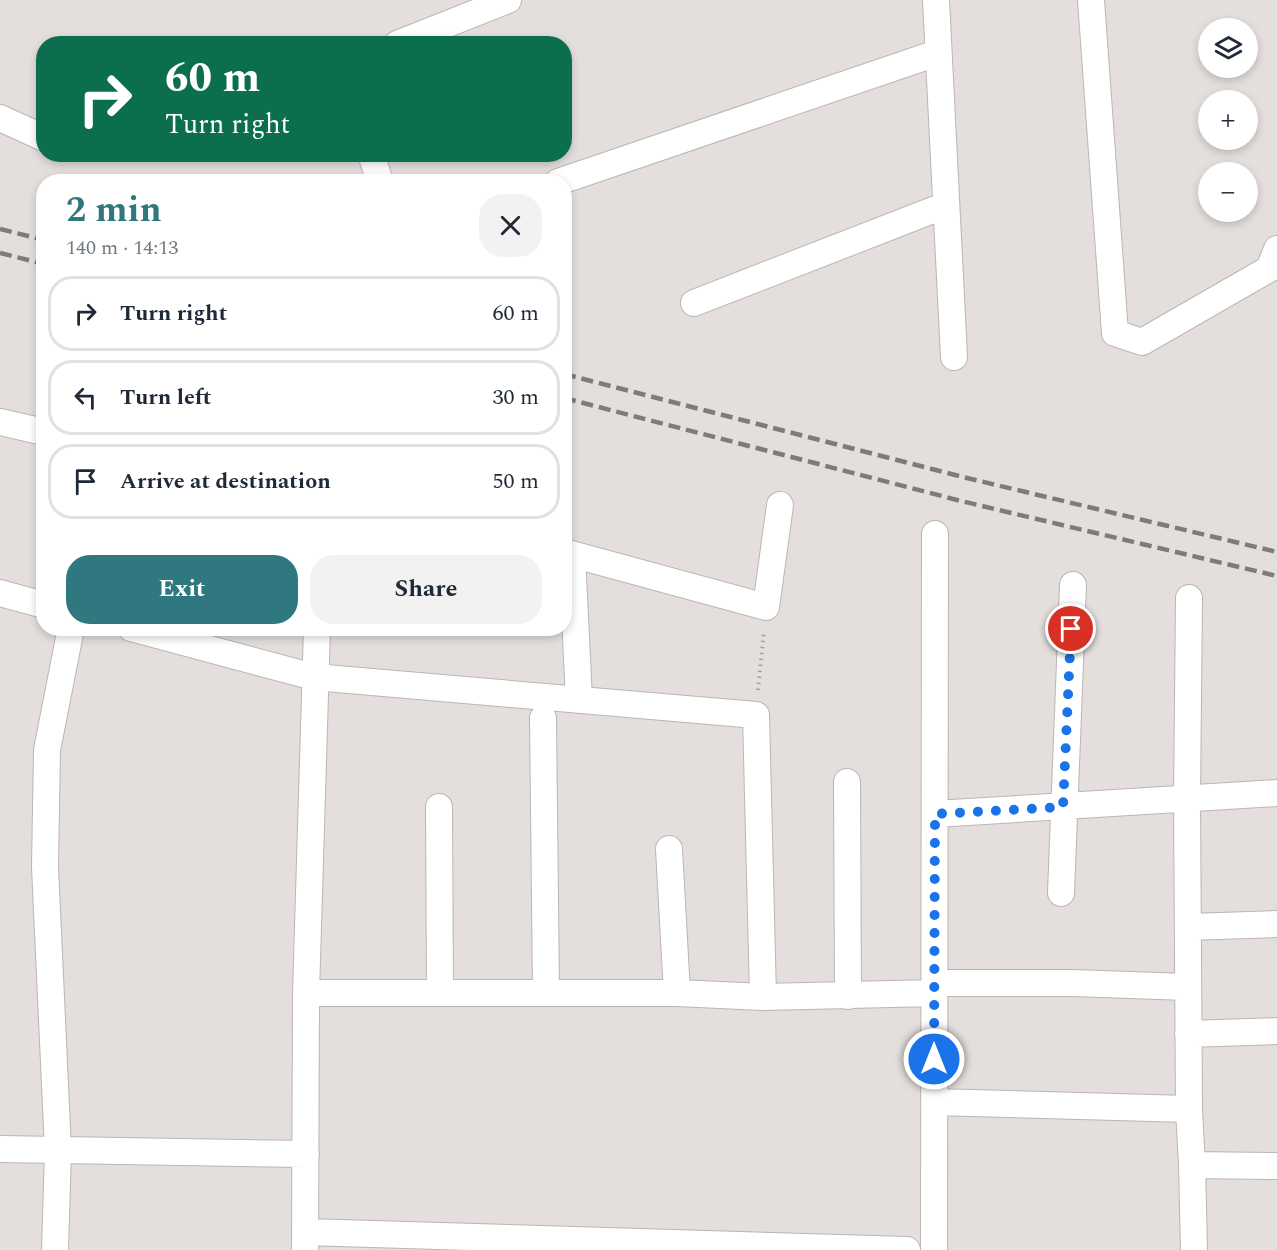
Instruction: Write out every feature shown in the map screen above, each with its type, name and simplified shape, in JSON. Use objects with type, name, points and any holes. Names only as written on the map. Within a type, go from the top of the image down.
[{"type":"street","points":[[936,0],[954,357]]},
{"type":"street","points":[[1091,0],[1115,333],[1142,342],[1269,269],[1277,249]]},
{"type":"street","points":[[416,36],[498,2]]},
{"type":"street","points":[[572,177],[938,53]]},
{"type":"street","points":[[0,118],[36,134]]},
{"type":"street","points":[[694,303],[945,205]]},
{"type":"street","points":[[0,422],[36,430]]},
{"type":"street","points":[[572,555],[766,607],[780,505]]},
{"type":"street","points":[[934,1250],[935,534]]},
{"type":"street","points":[[1061,893],[1073,585]]},
{"type":"street","points":[[0,594],[36,603]]},
{"type":"street","points":[[1189,598],[1188,1034],[1194,1250]]},
{"type":"street","points":[[572,607],[579,700]]},
{"type":"street","points":[[55,1250],[58,1150],[45,867],[47,750],[69,636]]},
{"type":"street","points":[[161,636],[314,677],[756,715],[763,997]]},
{"type":"street","points":[[317,636],[306,993],[305,1241],[907,1250]]},
{"type":"street","points":[[543,718],[546,992]]},
{"type":"street","points":[[847,782],[848,996]]},
{"type":"street","points":[[935,814],[1277,793]]},
{"type":"street","points":[[439,807],[440,993]]},
{"type":"street","points":[[669,849],[677,993]]},
{"type":"street","points":[[1188,927],[1277,924]]},
{"type":"street","points":[[306,993],[677,993],[763,997],[848,996],[935,988],[1072,983],[1188,987]]},
{"type":"street","points":[[1188,1034],[1277,1031]]},
{"type":"street","points":[[934,1102],[1189,1109]]},
{"type":"street","points":[[0,1149],[306,1154]]},
{"type":"street","points":[[1192,1165],[1277,1166]]},
{"type":"path","points":[[756,715],[766,607]]},
{"type":"railway","points":[[0,229],[36,238]]},
{"type":"railway","points":[[0,253],[36,262]]},
{"type":"railway","points":[[572,376],[967,478],[1277,552]]},
{"type":"railway","points":[[572,400],[961,501],[1277,576]]},
{"type":"route","points":[[934,1059],[935,814],[1063,807],[1071,629]]}]
